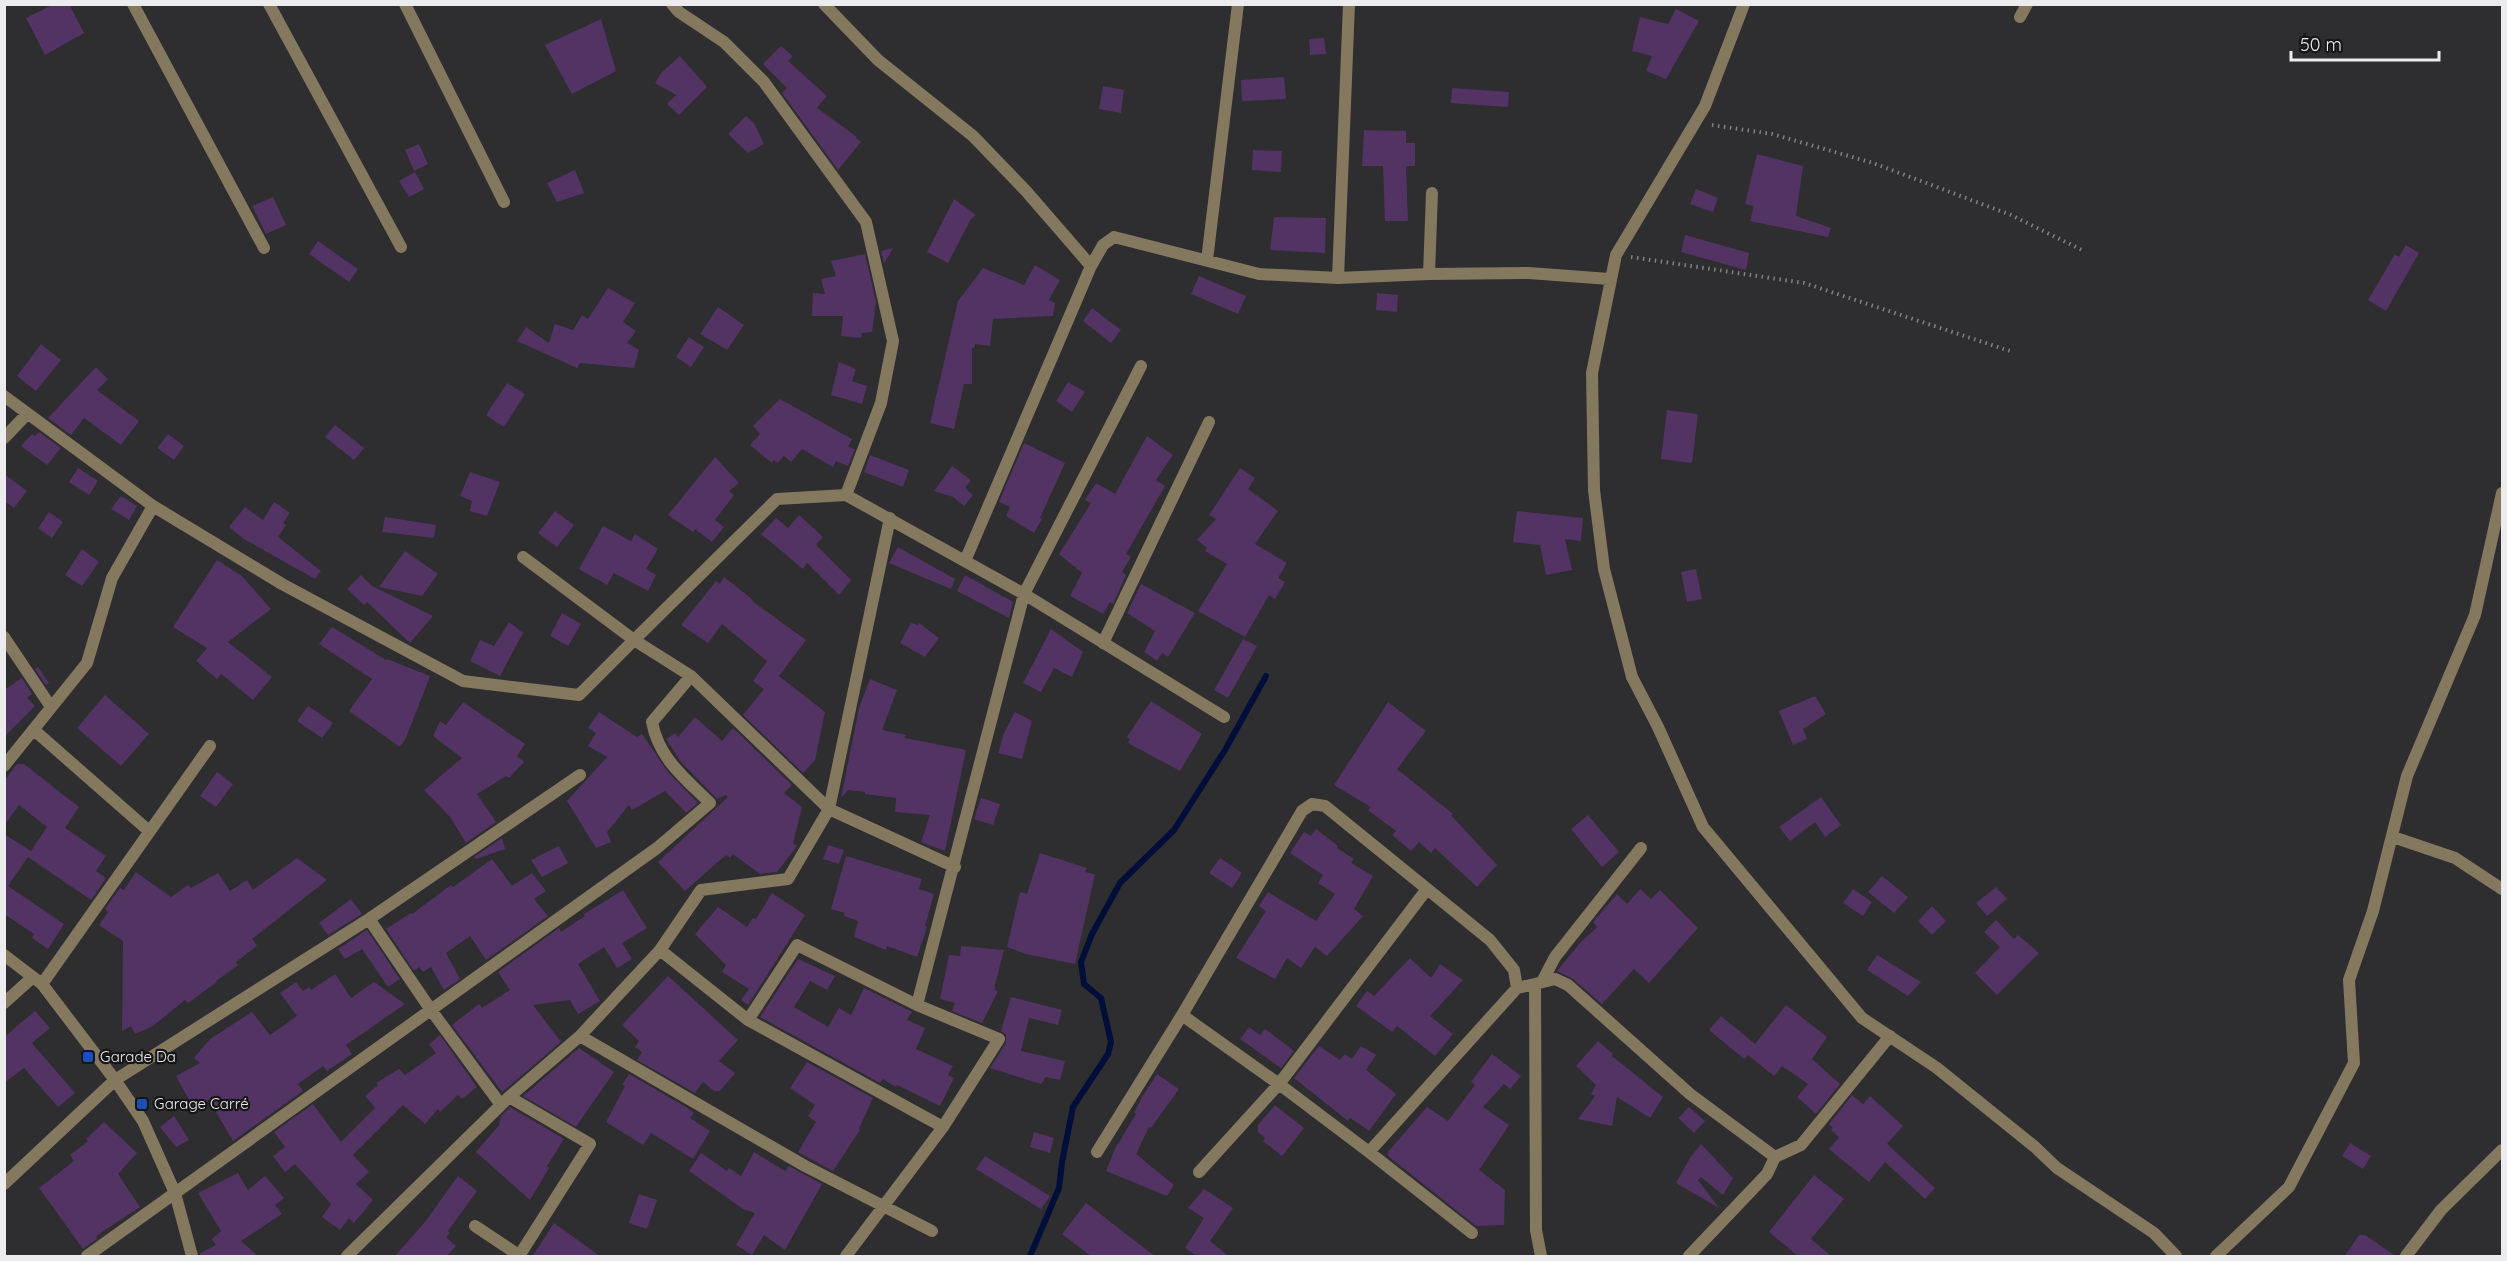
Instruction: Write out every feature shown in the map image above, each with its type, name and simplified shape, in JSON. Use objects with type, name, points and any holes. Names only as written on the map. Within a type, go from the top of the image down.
[{"type":"street","points":[[133,4],[264,248]]},
{"type":"street","points":[[269,4],[401,247]]},
{"type":"street","points":[[405,4],[504,202]]},
{"type":"street","points":[[672,4],[679,12],[724,42],[764,82],[866,222],[893,341],[881,403],[846,495]]},
{"type":"street","points":[[824,4],[878,60],[973,136],[1026,191],[1091,266]]},
{"type":"street","points":[[1207,260],[1238,4]]},
{"type":"street","points":[[1338,278],[1349,4]]},
{"type":"street","points":[[1744,4],[1705,106],[1616,255],[1609,279],[1592,373],[1594,490],[1604,569],[1632,677],[1658,727],[1703,827],[1862,1018],[1946,1076],[2035,1147],[2057,1168],[2154,1233],[2175,1257]]},
{"type":"street","points":[[2020,17],[2027,4]]},
{"type":"street","points":[[1429,274],[1431,193]]},
{"type":"street","points":[[965,561],[1091,266],[1103,245],[1114,237],[1259,274],[1338,278],[1529,273],[1609,279]]},
{"type":"street","points":[[917,1005],[1024,594],[1142,366]]},
{"type":"street","points":[[4,396],[153,506],[282,584],[463,681],[579,695],[777,499],[846,495],[1024,594],[1224,717]]},
{"type":"street","points":[[4,438],[27,414]]},
{"type":"street","points":[[1103,643],[1209,422]]},
{"type":"street","points":[[2216,1257],[2289,1187],[2354,1063],[2349,980],[2373,911],[2407,776],[2475,615],[2502,493]]},
{"type":"street","points":[[4,766],[87,663],[112,578],[153,506]]},
{"type":"street","points":[[348,1257],[505,1101],[580,1036],[660,950],[701,890],[788,879],[829,809],[890,518]]},
{"type":"street","points":[[523,556],[634,640],[691,676],[829,809],[954,867]]},
{"type":"street","points":[[4,638],[51,708]]},
{"type":"street","points":[[87,1257],[657,848],[710,803],[668,760],[656,740],[652,722],[691,676]]},
{"type":"street","points":[[34,730],[149,831]]},
{"type":"street","points":[[4,1003],[37,981],[210,746]]},
{"type":"street","points":[[4,1184],[115,1080],[369,918],[580,775]]},
{"type":"street","points":[[1097,1152],[1182,1015],[1302,812],[1312,804],[1325,806],[1490,940],[1514,970],[1517,988]]},
{"type":"street","points":[[2393,837],[2455,858],[2502,889]]},
{"type":"street","points":[[1541,1257],[1536,1230],[1539,982],[1555,957],[1641,848]]},
{"type":"street","points":[[1199,1172],[1279,1084],[1427,889]]},
{"type":"street","points":[[369,918],[431,1010],[505,1101],[590,1144],[519,1256],[475,1226]]},
{"type":"street","points":[[748,1020],[797,945],[917,1005],[999,1039],[943,1127],[846,1257]]},
{"type":"street","points":[[660,950],[748,1020],[943,1127]]},
{"type":"street","points":[[4,956],[37,981],[115,1080],[143,1121],[175,1193],[192,1257]]},
{"type":"street","points":[[1369,1152],[1517,988],[1555,979],[1568,985],[1689,1094],[1775,1157]]},
{"type":"street","points":[[1182,1015],[1279,1084],[1472,1233]]},
{"type":"street","points":[[580,1036],[805,1166],[932,1231]]},
{"type":"street","points":[[1689,1257],[1767,1174],[1775,1157],[1801,1145],[1890,1036]]},
{"type":"street","points":[[2406,1257],[2441,1210],[2502,1150]]},
{"type":"path","points":[[1695,122],[1772,134],[1873,163],[2011,215],[2084,251]]},
{"type":"path","points":[[1616,255],[1804,283],[2013,352]]},
{"type":"building","points":[[54,4],[69,4],[84,33],[45,55],[26,18]]},
{"type":"building","points":[[1676,9],[1699,21],[1666,79],[1646,71],[1652,56],[1632,51],[1640,17],[1668,24]]},
{"type":"building","points":[[601,19],[616,71],[572,94],[545,45]]},
{"type":"building","points":[[1324,38],[1326,54],[1310,55],[1309,39]]},
{"type":"building","points":[[781,46],[793,56],[788,61],[827,96],[817,108],[861,142],[838,170],[782,93],[787,88],[763,64]]},
{"type":"building","points":[[680,56],[707,87],[679,115],[667,104],[676,95],[655,83],[661,73]]},
{"type":"building","points":[[1284,77],[1286,99],[1242,101],[1241,80]]},
{"type":"building","points":[[1103,86],[1124,90],[1121,113],[1099,109]]},
{"type":"building","points":[[1452,88],[1509,92],[1508,107],[1451,103]]},
{"type":"building","points":[[746,116],[754,123],[764,144],[748,153],[728,134]]},
{"type":"building","points":[[1364,130],[1406,131],[1406,143],[1415,143],[1415,166],[1406,166],[1408,221],[1385,221],[1383,166],[1362,166]]},
{"type":"building","points":[[419,144],[428,164],[414,171],[405,150]]},
{"type":"building","points":[[1253,150],[1282,151],[1281,172],[1252,170]]},
{"type":"building","points":[[1757,154],[1803,166],[1796,216],[1831,228],[1828,237],[1750,221],[1754,206],[1745,204]]},
{"type":"building","points":[[575,170],[584,193],[557,202],[547,183]]},
{"type":"building","points":[[415,172],[424,189],[409,197],[399,181]]},
{"type":"building","points":[[1696,189],[1718,198],[1713,212],[1690,204]]},
{"type":"building","points":[[273,197],[286,225],[266,234],[252,206]]},
{"type":"building","points":[[954,199],[976,215],[971,219],[948,263],[927,252]]},
{"type":"building","points":[[1274,217],[1326,218],[1325,253],[1270,250]]},
{"type":"building","points":[[1685,235],[1749,253],[1746,270],[1681,252]]},
{"type":"building","points":[[318,241],[358,269],[349,282],[309,254]]},
{"type":"building","points":[[2406,245],[2419,253],[2386,311],[2368,300],[2395,254],[2399,257]]},
{"type":"building","points":[[893,248],[884,264],[881,251]]},
{"type":"building","points":[[865,254],[876,302],[872,332],[862,333],[861,338],[841,336],[843,316],[812,316],[813,293],[825,294],[821,279],[836,276],[831,261]]},
{"type":"building","points":[[1035,265],[1060,280],[1049,300],[1055,303],[1053,316],[993,319],[990,346],[975,344],[972,348],[972,384],[964,384],[954,429],[930,423],[958,301],[983,268],[1024,285]]},
{"type":"building","points":[[1199,276],[1246,296],[1238,314],[1191,294]]},
{"type":"building","points":[[608,288],[635,303],[623,322],[636,331],[627,343],[639,350],[634,368],[580,363],[577,368],[517,341],[526,327],[549,343],[555,324],[573,330],[582,315],[588,319]]},
{"type":"building","points":[[1377,293],[1398,295],[1397,312],[1376,310]]},
{"type":"building","points":[[718,307],[744,325],[727,350],[700,334]]},
{"type":"building","points":[[1092,308],[1121,330],[1111,343],[1083,321]]},
{"type":"building","points":[[689,337],[704,347],[691,367],[676,357]]},
{"type":"building","points":[[41,344],[61,360],[36,391],[17,376]]},
{"type":"building","points":[[839,362],[856,369],[852,381],[867,386],[862,404],[831,395]]},
{"type":"building","points":[[96,367],[108,379],[97,390],[139,421],[121,445],[84,418],[71,435],[48,418]]},
{"type":"building","points":[[1068,382],[1085,392],[1072,412],[1056,401]]},
{"type":"building","points":[[507,383],[525,394],[504,427],[486,415]]},
{"type":"building","points":[[780,399],[852,439],[848,447],[855,449],[848,466],[836,461],[833,467],[802,449],[791,462],[784,456],[778,463],[774,460],[772,463],[750,445],[760,434],[753,426]]},
{"type":"building","points":[[1667,410],[1698,414],[1692,463],[1661,459]]},
{"type":"building","points":[[335,425],[364,448],[354,460],[325,437]]},
{"type":"building","points":[[39,432],[61,448],[47,465],[21,446],[32,434],[35,436]]},
{"type":"building","points":[[168,434],[184,446],[174,460],[157,448]]},
{"type":"building","points":[[1147,436],[1173,455],[1156,480],[1165,486],[1126,554],[1131,557],[1122,572],[1126,575],[1113,604],[1110,602],[1103,614],[1070,596],[1082,573],[1059,554],[1091,503],[1085,500],[1096,483],[1115,494]]},
{"type":"building","points":[[1024,443],[1065,463],[1034,533],[1006,516],[1010,507],[999,502]]},
{"type":"building","points":[[870,455],[909,470],[903,487],[864,472]]},
{"type":"building","points":[[715,457],[739,483],[729,491],[734,495],[715,520],[724,527],[712,542],[695,529],[693,532],[668,515]]},
{"type":"building","points":[[952,466],[971,480],[965,488],[973,495],[964,506],[953,497],[934,491]]},
{"type":"building","points":[[78,468],[98,481],[89,495],[69,482]]},
{"type":"building","points":[[1240,468],[1255,478],[1248,489],[1278,511],[1255,544],[1287,563],[1278,578],[1285,582],[1275,599],[1269,595],[1245,637],[1198,611],[1227,564],[1205,551],[1207,548],[1197,540],[1216,519],[1209,515]]},
{"type":"building","points":[[470,472],[500,482],[487,516],[470,511],[472,501],[460,496]]},
{"type":"building","points":[[4,474],[27,491],[14,508],[4,501]]},
{"type":"building","points":[[121,496],[137,506],[129,520],[111,509]]},
{"type":"building","points":[[274,502],[290,513],[278,537],[321,571],[315,579],[244,539],[229,527],[245,507],[263,520]]},
{"type":"building","points":[[555,511],[574,525],[557,547],[538,533]]},
{"type":"building","points":[[1517,511],[1583,518],[1581,541],[1565,539],[1572,570],[1546,575],[1540,545],[1513,542]]},
{"type":"building","points":[[49,512],[63,522],[52,538],[38,528]]},
{"type":"building","points":[[799,515],[823,537],[816,545],[851,580],[839,595],[807,563],[803,569],[761,534],[776,518],[788,528]]},
{"type":"building","points":[[385,517],[436,525],[434,538],[382,532]]},
{"type":"building","points":[[603,526],[631,541],[635,534],[658,549],[646,569],[656,575],[648,591],[614,573],[607,585],[579,569]]},
{"type":"building","points":[[898,547],[955,579],[951,589],[889,563]]},
{"type":"building","points":[[82,549],[99,562],[82,586],[65,575]]},
{"type":"building","points":[[405,551],[438,574],[422,596],[379,587]]},
{"type":"building","points":[[217,560],[242,576],[271,609],[228,642],[272,677],[253,700],[221,674],[217,679],[196,661],[207,648],[173,627]]},
{"type":"building","points":[[1696,569],[1702,599],[1687,602],[1681,572]]},
{"type":"building","points":[[361,575],[372,586],[433,616],[410,643],[367,602],[364,605],[347,589]]},
{"type":"building","points":[[965,575],[1013,602],[1009,618],[957,591]]},
{"type":"building","points":[[724,577],[752,601],[806,640],[779,676],[825,712],[815,760],[803,773],[743,715],[764,689],[753,681],[767,661],[722,624],[708,643],[681,625],[716,581],[720,584]]},
{"type":"building","points":[[1141,584],[1195,613],[1168,657],[1162,653],[1157,661],[1144,652],[1155,631],[1127,613]]},
{"type":"building","points":[[562,613],[581,624],[568,646],[550,636]]},
{"type":"building","points":[[509,622],[523,633],[500,676],[470,661],[480,640],[494,646]]},
{"type":"building","points":[[911,623],[918,625],[919,623],[939,638],[925,657],[900,643]]},
{"type":"building","points":[[332,627],[386,660],[430,676],[406,738],[400,747],[349,711],[372,679],[319,644]]},
{"type":"building","points":[[1051,629],[1083,652],[1072,677],[1054,668],[1041,692],[1023,683]]},
{"type":"building","points":[[1243,639],[1257,646],[1228,698],[1214,690]]},
{"type":"building","points":[[38,667],[49,683],[46,685],[35,669]]},
{"type":"building","points":[[22,678],[32,694],[27,698],[35,706],[4,737],[4,690]]},
{"type":"building","points":[[870,679],[897,690],[882,730],[906,735],[905,738],[966,750],[945,851],[921,842],[930,815],[895,812],[896,798],[865,794],[865,792],[848,790],[841,798],[859,708]]},
{"type":"building","points":[[105,695],[149,734],[121,766],[77,728]]},
{"type":"building","points":[[1815,696],[1826,714],[1803,729],[1807,739],[1793,745],[1779,711]]},
{"type":"building","points":[[1151,701],[1202,734],[1180,771],[1128,743],[1130,739],[1127,737]]},
{"type":"building","points":[[463,702],[525,744],[517,756],[524,762],[509,778],[506,776],[477,794],[496,822],[466,843],[450,817],[424,790],[462,758],[433,736],[440,721],[446,725]]},
{"type":"building","points":[[1388,702],[1426,731],[1397,769],[1453,814],[1451,815],[1497,865],[1477,887],[1435,848],[1431,853],[1419,842],[1411,851],[1392,835],[1396,831],[1368,810],[1371,807],[1334,785]]},
{"type":"building","points":[[308,706],[333,723],[322,738],[297,721]]},
{"type":"building","points":[[599,712],[637,737],[642,734],[668,772],[698,803],[686,813],[665,791],[632,810],[629,805],[607,832],[611,842],[596,848],[567,801],[607,757],[588,746],[596,733],[588,728]]},
{"type":"building","points":[[1015,712],[1032,721],[1022,759],[998,753],[1004,733]]},
{"type":"building","points":[[695,717],[722,741],[733,728],[792,785],[784,793],[802,807],[793,843],[797,846],[777,872],[760,874],[733,854],[730,858],[726,855],[685,891],[658,862],[728,797],[726,795],[717,799],[681,762],[666,739],[675,733],[678,737]]},
{"type":"building","points":[[17,764],[24,764],[79,807],[65,828],[106,856],[96,871],[106,878],[91,900],[28,857],[30,854],[8,886],[64,924],[48,949],[32,938],[34,934],[4,914],[4,834],[31,851],[47,827],[19,805],[4,826],[4,781]]},
{"type":"building","points":[[217,772],[233,784],[216,807],[200,796]]},
{"type":"building","points":[[1821,797],[1841,825],[1825,837],[1815,822],[1790,841],[1779,827]]},
{"type":"building","points":[[981,798],[1000,804],[993,825],[974,819]]},
{"type":"building","points":[[1588,815],[1619,852],[1602,867],[1571,829]]},
{"type":"building","points":[[1316,829],[1338,846],[1337,848],[1354,859],[1351,863],[1373,876],[1354,909],[1363,916],[1327,956],[1315,947],[1301,968],[1287,958],[1275,979],[1236,958],[1266,911],[1259,906],[1268,892],[1316,921],[1335,894],[1318,883],[1323,875],[1290,853],[1304,832],[1311,836]]},
{"type":"building","points":[[502,838],[505,849],[476,859],[474,857]]},
{"type":"building","points":[[828,845],[844,850],[839,864],[823,859]]},
{"type":"building","points":[[559,846],[568,863],[542,877],[531,860]]},
{"type":"building","points":[[1040,853],[1087,868],[1085,872],[1095,874],[1075,964],[1026,954],[1007,947],[1020,892],[1027,894]]},
{"type":"building","points":[[846,856],[922,879],[919,889],[934,894],[925,926],[927,927],[917,957],[887,946],[886,950],[854,937],[858,921],[844,916],[845,913],[831,909]]},
{"type":"building","points":[[297,858],[327,880],[252,939],[257,946],[236,962],[238,965],[217,982],[188,1003],[185,1000],[153,1026],[135,1034],[131,1026],[122,1031],[123,941],[99,925],[108,912],[105,909],[120,888],[124,890],[136,872],[171,897],[188,885],[191,888],[218,873],[230,891],[247,880],[253,890]]},
{"type":"building","points":[[1220,858],[1242,873],[1232,888],[1209,873]]},
{"type":"building","points":[[492,859],[512,886],[532,873],[546,891],[534,899],[548,916],[486,960],[470,936],[446,953],[460,979],[444,990],[431,967],[423,972],[419,967],[414,971],[386,929],[412,914],[451,885],[453,887]]},
{"type":"building","points":[[1882,876],[1908,897],[1894,913],[1868,892]]},
{"type":"building","points":[[1996,887],[2007,899],[1987,916],[1976,903]]},
{"type":"building","points":[[1640,889],[1651,899],[1660,890],[1698,928],[1649,983],[1634,969],[1602,1004],[1573,979],[1557,971],[1580,943],[1597,927],[1593,922],[1617,894],[1627,904]]},
{"type":"building","points":[[1853,889],[1872,902],[1863,916],[1843,903]]},
{"type":"building","points":[[623,890],[647,928],[622,943],[632,959],[617,968],[604,947],[578,964],[600,1001],[578,1014],[570,1000],[533,1005],[561,1042],[502,1092],[452,1025],[479,1004],[482,1008],[510,990],[498,972],[559,928],[561,932],[585,916],[584,914]]},
{"type":"building","points":[[772,893],[805,915],[748,1005],[741,1000],[749,989],[722,972],[726,965],[695,934],[718,907],[747,927],[753,918],[756,919]]},
{"type":"building","points":[[351,899],[362,914],[328,935],[319,923]]},
{"type":"building","points":[[1932,906],[1946,921],[1932,935],[1918,921]]},
{"type":"building","points":[[1996,920],[2014,939],[2018,935],[2039,953],[1997,995],[1975,973],[2000,947],[1984,932]]},
{"type":"building","points":[[367,930],[400,979],[388,987],[362,949],[345,959],[338,949]]},
{"type":"building","points":[[961,946],[1004,950],[995,985],[995,990],[998,991],[982,1023],[952,1011],[955,1003],[940,999],[949,955],[960,956]]},
{"type":"building","points":[[1877,955],[1921,982],[1908,996],[1867,970]]},
{"type":"building","points":[[1410,958],[1431,978],[1440,964],[1463,980],[1430,1016],[1453,1034],[1435,1056],[1397,1026],[1392,1032],[1356,1006],[1367,991],[1374,996]]},
{"type":"building","points":[[798,959],[835,976],[827,990],[810,981],[794,1007],[828,1027],[839,1008],[851,1015],[864,988],[912,1012],[907,1020],[925,1028],[916,1049],[953,1066],[948,1075],[954,1078],[940,1106],[883,1079],[880,1083],[760,1017]]},
{"type":"building","points":[[335,974],[351,998],[374,982],[405,1004],[346,1045],[352,1054],[327,1071],[323,1066],[298,1084],[303,1091],[233,1141],[209,1100],[194,1109],[176,1076],[200,1063],[194,1058],[210,1039],[252,1012],[270,1035],[297,1016],[280,993],[296,982],[303,991],[309,987],[311,990]]},
{"type":"building","points":[[668,976],[738,1040],[719,1061],[735,1073],[720,1091],[714,1091],[703,1082],[695,1093],[637,1060],[642,1052],[635,1047],[639,1041],[622,1025]]},
{"type":"building","points":[[1011,997],[1062,1010],[1058,1025],[1029,1018],[1021,1051],[1065,1061],[1060,1080],[1046,1077],[1041,1084],[990,1068],[1006,1043],[1006,1035],[1001,1031]]},
{"type":"building","points":[[1786,1005],[1827,1037],[1812,1059],[1840,1084],[1816,1114],[1797,1097],[1808,1084],[1782,1066],[1774,1076],[1748,1055],[1744,1059],[1709,1030],[1721,1016],[1755,1044]]},
{"type":"building","points":[[35,1011],[50,1028],[32,1043],[75,1093],[58,1107],[24,1068],[4,1083],[4,1037]]},
{"type":"building","points":[[1249,1027],[1260,1035],[1265,1029],[1294,1051],[1281,1068],[1240,1039]]},
{"type":"building","points":[[440,1035],[477,1087],[462,1099],[458,1095],[440,1112],[438,1109],[425,1124],[403,1105],[353,1155],[369,1172],[356,1184],[373,1200],[354,1223],[349,1218],[340,1230],[322,1217],[331,1204],[295,1164],[285,1172],[273,1156],[285,1147],[274,1132],[313,1104],[341,1142],[375,1108],[365,1096],[378,1085],[376,1083],[399,1069],[405,1075],[436,1053],[429,1044]]},
{"type":"building","points":[[1598,1041],[1613,1054],[1612,1056],[1663,1097],[1650,1118],[1617,1097],[1612,1126],[1578,1119],[1595,1096],[1591,1094],[1596,1085],[1576,1066]]},
{"type":"building","points":[[1319,1046],[1340,1060],[1345,1054],[1352,1059],[1361,1046],[1376,1055],[1366,1070],[1396,1094],[1369,1131],[1350,1118],[1348,1121],[1294,1078]]},
{"type":"building","points":[[579,1048],[614,1072],[576,1127],[523,1096]]},
{"type":"building","points":[[1492,1054],[1521,1076],[1510,1089],[1504,1084],[1483,1107],[1509,1125],[1479,1170],[1505,1190],[1504,1225],[1476,1226],[1388,1156],[1388,1152],[1427,1107],[1448,1121],[1475,1085],[1471,1082]]},
{"type":"building","points":[[807,1062],[873,1098],[860,1130],[833,1171],[798,1152],[816,1122],[808,1116],[815,1105],[790,1088]]},
{"type":"building","points":[[629,1074],[686,1107],[694,1113],[690,1118],[710,1131],[693,1159],[651,1133],[643,1145],[606,1122]]},
{"type":"building","points":[[1157,1074],[1179,1089],[1151,1128],[1149,1127],[1136,1154],[1174,1185],[1167,1196],[1106,1171],[1117,1144]]},
{"type":"building","points":[[1852,1095],[1863,1104],[1870,1096],[1903,1126],[1887,1144],[1935,1188],[1925,1199],[1885,1162],[1869,1182],[1829,1149],[1839,1137],[1831,1130],[1833,1128],[1829,1124]]},
{"type":"building","points":[[1275,1105],[1304,1128],[1282,1156],[1263,1141],[1265,1138],[1258,1132],[1258,1125]]},
{"type":"building","points":[[510,1107],[564,1139],[530,1200],[476,1152],[499,1125],[501,1116]]},
{"type":"building","points":[[1689,1107],[1705,1121],[1694,1133],[1678,1118]]},
{"type":"building","points":[[174,1116],[189,1140],[176,1147],[160,1127]]},
{"type":"building","points":[[104,1122],[137,1153],[118,1174],[140,1207],[96,1236],[97,1239],[83,1249],[39,1188],[74,1161],[70,1155],[88,1141],[86,1139]]},
{"type":"building","points":[[1034,1132],[1054,1138],[1050,1153],[1030,1147]]},
{"type":"building","points":[[2350,1143],[2371,1156],[2363,1169],[2342,1156]]},
{"type":"building","points":[[1701,1144],[1733,1178],[1723,1195],[1701,1177],[1698,1180],[1719,1208],[1676,1183]]},
{"type":"building","points":[[754,1152],[785,1171],[789,1166],[822,1184],[785,1250],[764,1235],[752,1255],[736,1245],[755,1213],[743,1209],[689,1171],[701,1153],[727,1171],[729,1168],[741,1176]]},
{"type":"building","points":[[985,1156],[1050,1196],[1041,1209],[976,1169]]},
{"type":"building","points":[[238,1173],[248,1190],[265,1176],[284,1198],[275,1205],[282,1214],[241,1241],[259,1257],[200,1257],[200,1253],[216,1245],[212,1239],[221,1231],[198,1193]]},
{"type":"building","points":[[1814,1175],[1844,1199],[1811,1239],[1832,1257],[1799,1257],[1769,1232]]},
{"type":"building","points":[[458,1176],[477,1191],[448,1231],[450,1233],[446,1237],[456,1246],[446,1257],[394,1257],[425,1222]]},
{"type":"building","points":[[1204,1189],[1233,1208],[1210,1241],[1230,1257],[1198,1257],[1185,1248],[1204,1218],[1188,1208]]},
{"type":"building","points":[[639,1194],[657,1200],[647,1229],[629,1223]]},
{"type":"building","points":[[1086,1203],[1156,1257],[1092,1257],[1062,1234]]},
{"type":"building","points":[[554,1223],[601,1257],[532,1257]]},
{"type":"building","points":[[2359,1235],[2365,1235],[2397,1257],[2344,1257]]},
{"type":"waterway","points":[[1030,1256],[1059,1188],[1073,1107],[1108,1054],[1111,1042],[1101,998],[1084,984],[1081,962],[1092,934],[1120,883],[1174,830],[1225,750],[1266,676]]},
{"type":"place","name":"Garade Da","points":[[88,1057]]},
{"type":"place","name":"Garage Carré","points":[[142,1104]]}]
